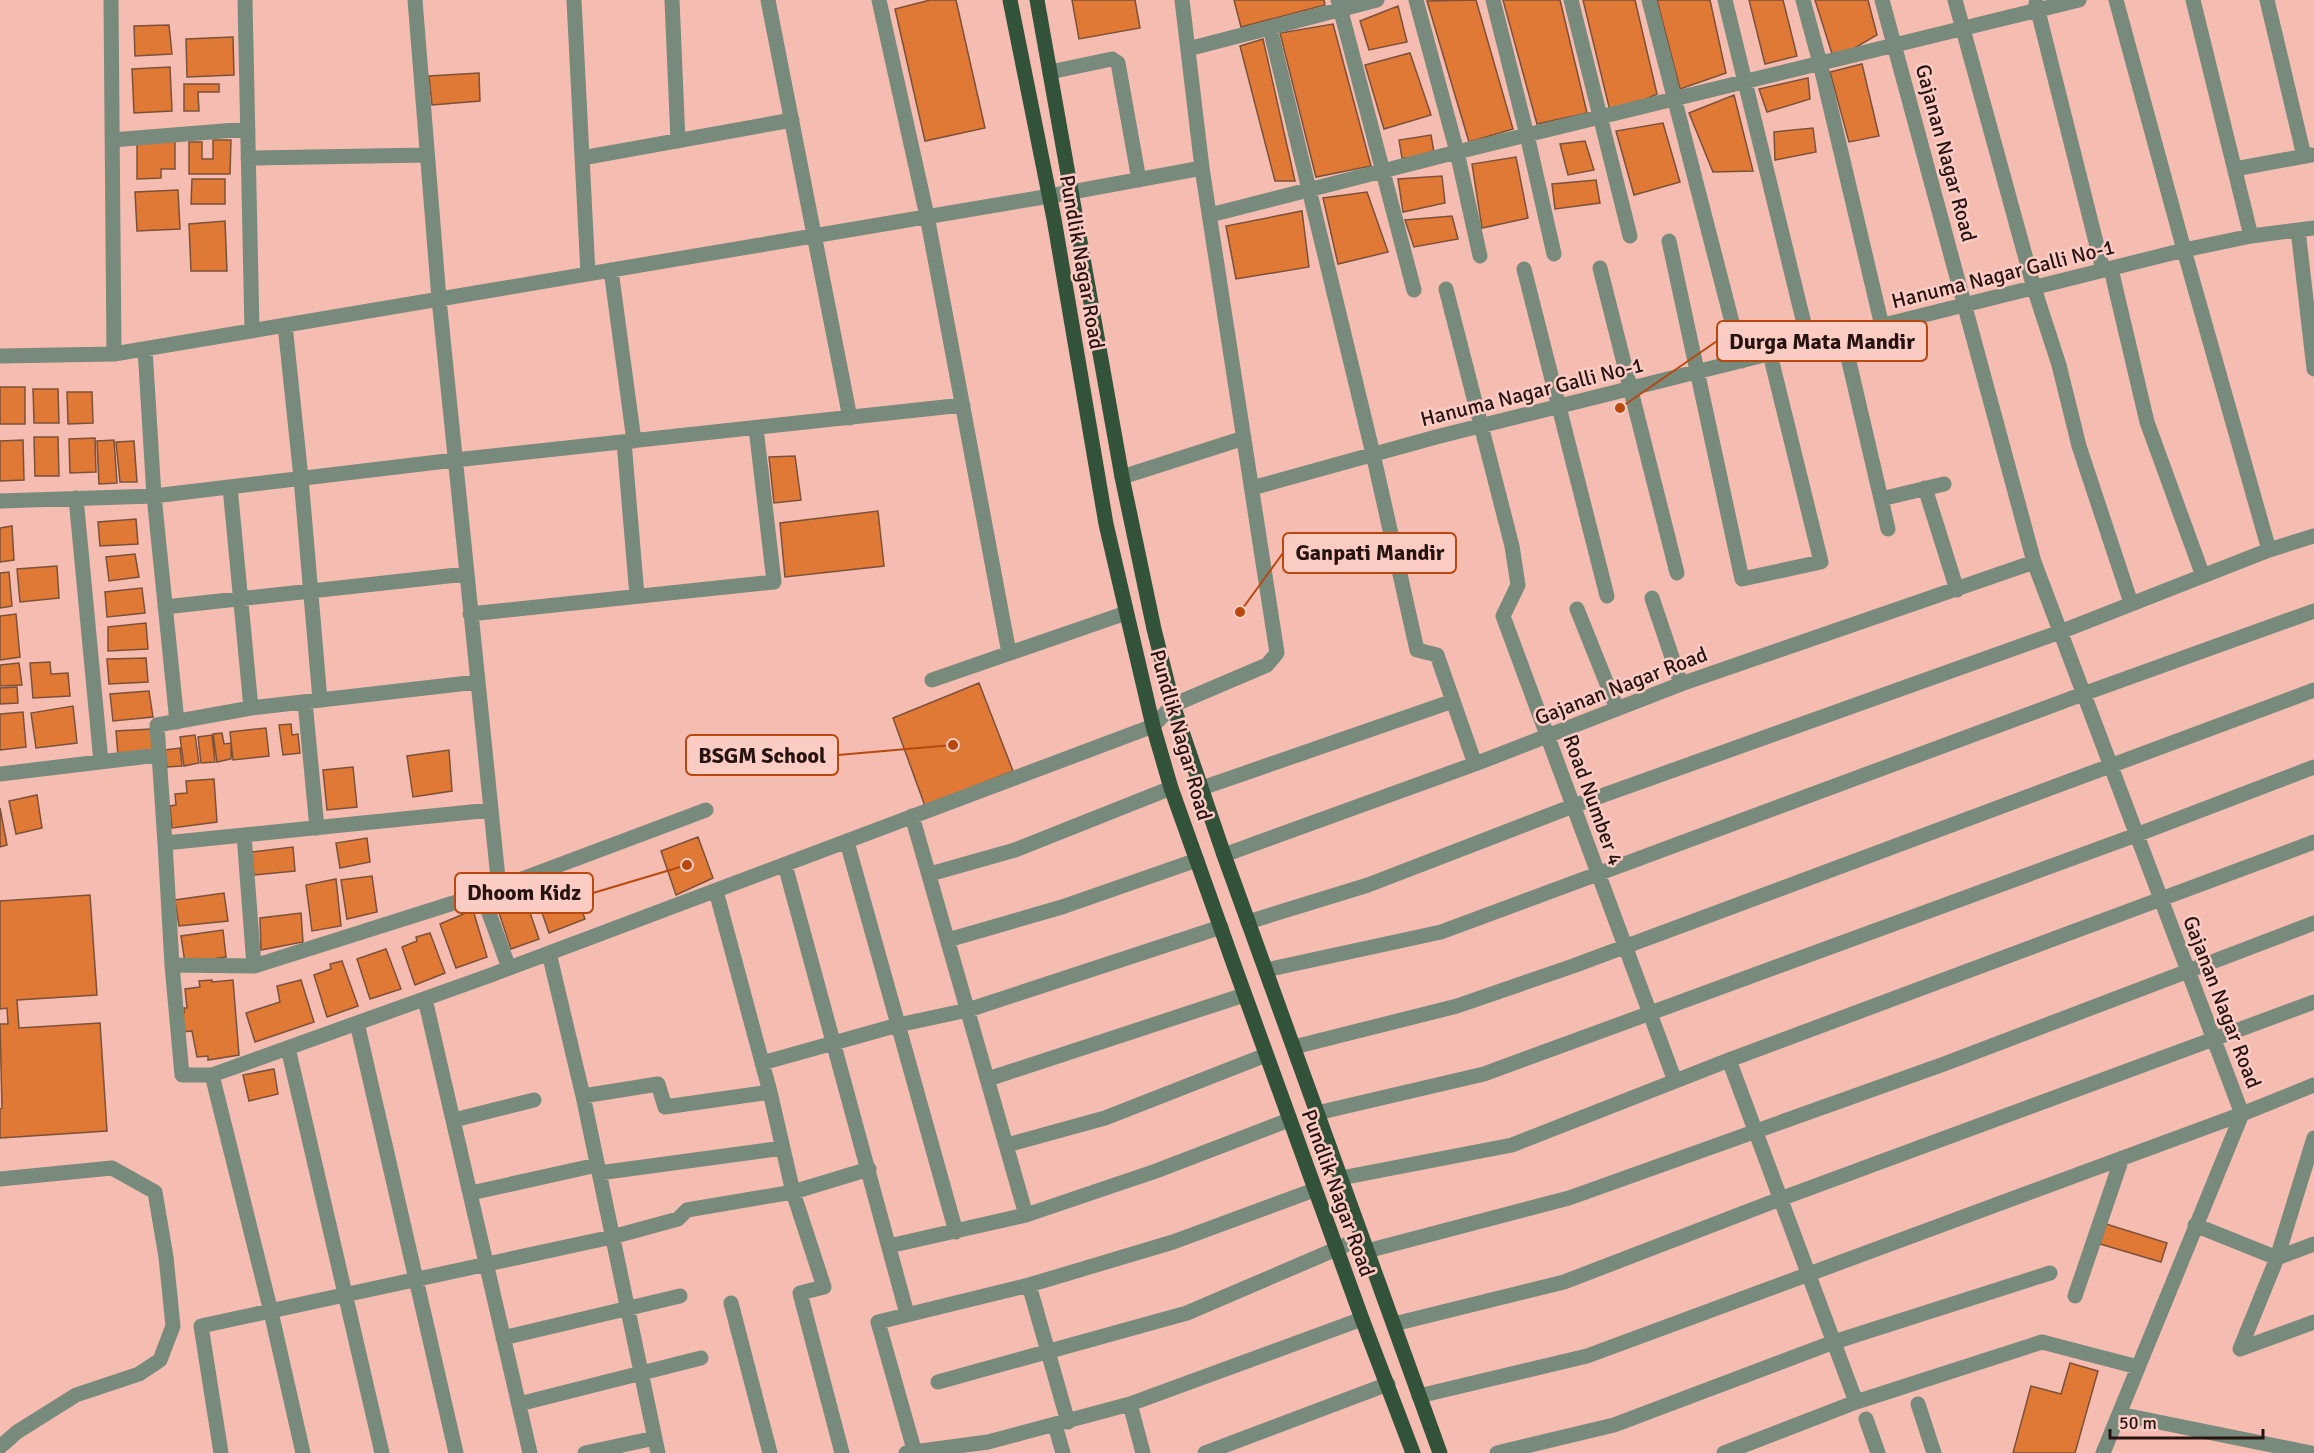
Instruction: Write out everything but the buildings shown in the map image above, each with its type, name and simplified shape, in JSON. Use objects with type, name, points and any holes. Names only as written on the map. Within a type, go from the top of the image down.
[{"type":"main road","name":"Pundlik Nagar Road","points":[[1010,0],[1050,196],[1106,524],[1153,726],[1171,788],[1244,995],[1411,1452]]},
{"type":"main road","name":"Pundlik Nagar Road","points":[[1037,0],[1122,477],[1154,629],[1173,705],[1224,855],[1440,1453]]},
{"type":"street","points":[[111,0],[114,354]]},
{"type":"street","points":[[245,0],[252,330]]},
{"type":"street","points":[[415,0],[439,299],[499,888]]},
{"type":"street","points":[[574,0],[588,274]]},
{"type":"street","points":[[672,0],[678,141]]},
{"type":"street","points":[[768,0],[850,418]]},
{"type":"street","points":[[879,0],[927,216],[1009,653]]},
{"type":"street","points":[[477,682],[251,708],[157,725],[172,965],[182,1075],[212,1075],[425,999],[847,842],[1153,726],[1173,705],[1268,665],[1277,652],[1202,168],[1182,0]]},
{"type":"street","points":[[1188,49],[1270,28],[1339,5],[1377,0]]},
{"type":"street","points":[[1416,0],[1457,152],[1480,256]]},
{"type":"street","points":[[1493,0],[1554,254]]},
{"type":"street","points":[[1571,0],[1630,236]]},
{"type":"street","points":[[1649,0],[1742,361]]},
{"type":"street","points":[[1725,0],[1809,344]]},
{"type":"street","points":[[1803,0],[1882,326]]},
{"type":"street","name":"Gajanan Nagar Road","points":[[1882,0],[2034,562],[2241,1114],[2103,1453]]},
{"type":"street","points":[[1956,0],[2034,288],[2059,365],[2079,446],[2131,603]]},
{"type":"street","points":[[1210,215],[1963,28],[2037,5],[2079,0]]},
{"type":"street","points":[[2116,0],[2269,550]]},
{"type":"street","points":[[2193,0],[2251,236]]},
{"type":"street","points":[[2235,169],[2309,156],[2267,0]]},
{"type":"street","points":[[1339,5],[1414,290]]},
{"type":"street","points":[[2037,5],[2147,422],[2203,576]]},
{"type":"street","points":[[1270,28],[1373,454],[1417,650],[1437,655],[1475,764]]},
{"type":"street","points":[[1050,72],[1112,59],[1118,63],[1139,180]]},
{"type":"street","points":[[582,158],[792,120]]},
{"type":"street","points":[[112,140],[248,129]]},
{"type":"street","points":[[248,158],[427,155]]},
{"type":"street","points":[[0,356],[114,354],[1050,196],[1202,168]]},
{"type":"street","name":"Hanuma Nagar Galli No-1","points":[[1252,488],[1480,426],[2184,250],[2251,236],[2314,228]]},
{"type":"street","points":[[2298,230],[2314,369]]},
{"type":"street","points":[[1669,241],[1742,579],[1821,562],[1770,354]]},
{"type":"street","points":[[1600,268],[1677,573]]},
{"type":"street","points":[[1524,269],[1607,597]]},
{"type":"street","points":[[611,270],[629,442],[637,596]]},
{"type":"street","name":"Road Number 4","points":[[1446,289],[1512,546],[1518,585],[1503,616],[1675,1081]]},
{"type":"street","points":[[285,325],[311,591],[317,828]]},
{"type":"street","points":[[1843,336],[1888,529]]},
{"type":"street","points":[[145,349],[154,496],[177,722]]},
{"type":"street","points":[[0,501],[154,496],[455,460],[963,405]]},
{"type":"street","points":[[470,614],[774,582],[756,428]]},
{"type":"street","points":[[1122,477],[1244,438]]},
{"type":"street","points":[[1881,499],[1944,484]]},
{"type":"street","points":[[230,487],[251,708]]},
{"type":"street","points":[[1925,488],[1957,590]]},
{"type":"street","points":[[76,498],[101,762]]},
{"type":"street","points":[[1248,922],[1368,885],[1573,806],[2060,632],[2269,550],[2314,536]]},
{"type":"street","name":"Gajanan Nagar Road","points":[[1224,855],[1475,764],[1681,684],[2034,562]]},
{"type":"street","points":[[165,606],[466,574]]},
{"type":"street","points":[[1652,598],[1681,684]]},
{"type":"street","points":[[1578,609],[1617,709]]},
{"type":"street","points":[[1266,970],[1441,932],[2083,694],[2314,611]]},
{"type":"street","points":[[932,680],[1126,613]]},
{"type":"street","points":[[1294,1047],[1457,1006],[1625,946],[2314,690]]},
{"type":"street","points":[[1202,788],[1453,701]]},
{"type":"street","points":[[0,774],[158,756]]},
{"type":"street","points":[[1317,1113],[1484,1074],[2136,835],[2314,767]]},
{"type":"street","points":[[930,874],[1014,850],[1171,788]]},
{"type":"street","points":[[165,843],[490,810]]},
{"type":"street","points":[[172,965],[254,966],[482,894],[706,810]]},
{"type":"street","points":[[912,816],[1026,1215]]},
{"type":"street","points":[[244,835],[254,966]]},
{"type":"street","points":[[847,842],[956,1232]]},
{"type":"street","points":[[1341,1178],[1512,1145],[1729,1060],[2161,901],[2314,842]]},
{"type":"street","points":[[948,940],[1062,907],[1197,860]]},
{"type":"street","points":[[785,865],[907,1314]]},
{"type":"street","points":[[716,891],[770,1092],[793,1192],[824,1287],[800,1293],[842,1453]]},
{"type":"street","points":[[482,894],[509,968]]},
{"type":"street","points":[[938,1382],[1187,1314],[1336,1248],[1365,1245],[1569,1198],[2188,973],[2314,923]]},
{"type":"street","points":[[762,1063],[898,1025],[968,1010],[1221,927]]},
{"type":"street","points":[[549,953],[583,1096],[657,1446],[585,1453]]},
{"type":"street","points":[[988,1079],[1244,995]]},
{"type":"street","points":[[425,999],[530,1453]]},
{"type":"street","points":[[1394,1324],[1564,1281],[2314,1002]]},
{"type":"street","points":[[357,1023],[456,1453]]},
{"type":"street","points":[[288,1048],[382,1453]]},
{"type":"street","points":[[1007,1145],[1105,1118],[1266,1055]]},
{"type":"street","points":[[1729,1060],[1856,1402]]},
{"type":"street","points":[[212,1075],[271,1312],[303,1453]]},
{"type":"street","points":[[583,1096],[658,1084],[665,1107],[770,1092]]},
{"type":"street","points":[[1419,1396],[1587,1356],[2314,1085]]},
{"type":"street","points":[[454,1120],[534,1100]]},
{"type":"street","points":[[889,1246],[1026,1215],[1156,1171],[1289,1120]]},
{"type":"street","points":[[2314,1138],[2310,1158],[2277,1258],[2240,1349],[2314,1322]]},
{"type":"street","points":[[471,1193],[598,1169],[783,1148]]},
{"type":"street","points":[[2075,1296],[2122,1158]]},
{"type":"street","points":[[0,1179],[112,1168],[155,1192],[166,1257],[172,1326],[160,1360],[139,1374],[76,1395],[18,1432],[0,1447]]},
{"type":"street","points":[[221,1453],[201,1326],[344,1296],[416,1278],[612,1238],[678,1219],[687,1210],[793,1192],[868,1169]]},
{"type":"street","points":[[1314,1190],[1173,1242],[1029,1285],[878,1322],[912,1452],[990,1448],[1130,1404],[1362,1319]]},
{"type":"street","points":[[2195,1226],[2277,1258],[2314,1244]]},
{"type":"street","points":[[1497,1453],[1614,1425],[1834,1342],[2050,1274]]},
{"type":"street","points":[[1029,1285],[1048,1351],[1061,1424],[1063,1453]]},
{"type":"street","points":[[503,1338],[681,1296]]},
{"type":"street","points":[[731,1303],[770,1453]]},
{"type":"street","points":[[1724,1453],[1757,1447],[1856,1402],[2042,1342],[2138,1367]]},
{"type":"street","points":[[519,1404],[701,1358]]},
{"type":"street","points":[[1205,1453],[1388,1384]]},
{"type":"street","points":[[1130,1404],[1143,1453]]},
{"type":"street","points":[[1918,1404],[1934,1453]]},
{"type":"street","points":[[2119,1414],[2254,1448],[2311,1453]]},
{"type":"street","points":[[1866,1419],[1878,1453]]},
{"type":"place","name":"Durga Mata Mandir","points":[[1620,408]]},
{"type":"place","name":"Ganpati Mandir","points":[[1240,612]]},
{"type":"place","name":"BSGM School","points":[[953,745]]},
{"type":"place","name":"Dhoom Kidz","points":[[687,865]]}]
